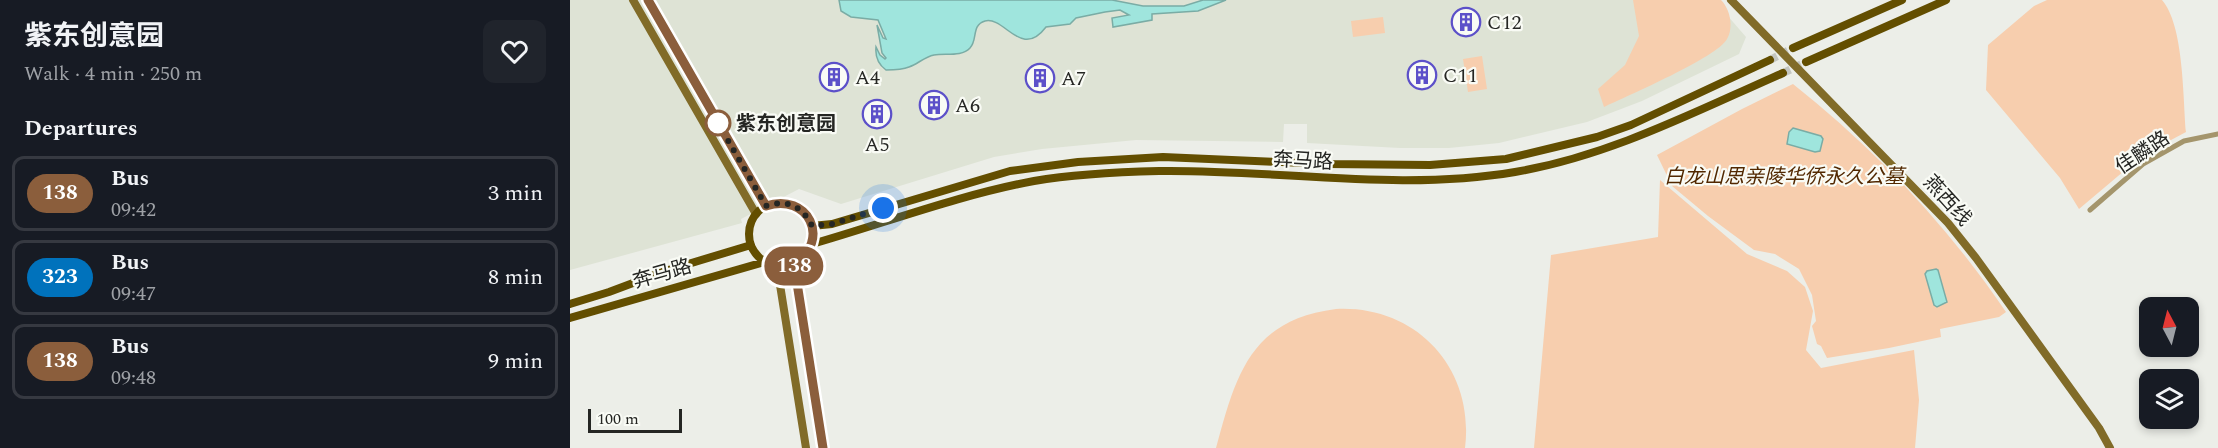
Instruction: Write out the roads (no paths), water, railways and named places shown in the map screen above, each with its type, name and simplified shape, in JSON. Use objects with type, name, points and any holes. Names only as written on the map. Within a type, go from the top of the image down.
[{"type":"main road","points":[[633,0],[756,214]]},
{"type":"main road","points":[[648,0],[766,206]]},
{"type":"main road","name":"燕西线","points":[[1731,0],[1948,223],[1982,266],[2099,428],[2110,448]]},
{"type":"main road","points":[[1793,48],[1902,0]]},
{"type":"main road","points":[[1806,62],[1946,0]]},
{"type":"main road","name":"奔马路","points":[[812,226],[832,224],[1010,171],[1078,162],[1163,157],[1327,164],[1430,165],[1506,159],[1597,137],[1631,125],[1770,60]]},
{"type":"main road","name":"奔马路","points":[[812,244],[1014,186],[1073,177],[1160,171],[1423,179],[1515,172],[1599,152],[1783,73]]},
{"type":"main road","points":[[777,202],[788,203],[807,214],[812,226],[812,244],[802,259],[794,264],[777,266],[764,262],[751,245],[748,233],[751,223],[756,214],[766,206],[777,202]]},
{"type":"main road","name":"奔马路","points":[[570,304],[609,292],[665,270],[751,245]]},
{"type":"main road","name":"奔马路","points":[[570,318],[764,262]]},
{"type":"main road","points":[[794,264],[823,448]]},
{"type":"main road","points":[[777,266],[806,448]]},
{"type":"street","name":"佳麟路","points":[[2090,210],[2143,164],[2184,141],[2218,134]]},
{"type":"water","points":[[839,0],[1112,0],[1143,6],[1184,6],[1203,0],[1226,0],[1198,11],[1152,14],[1152,20],[1113,27],[1112,18],[1129,15],[1120,10],[1105,12],[1076,18],[1070,24],[1046,27],[1037,36],[1029,39],[1021,38],[992,21],[985,21],[976,29],[972,45],[967,51],[958,54],[934,55],[906,68],[886,70],[879,63],[876,54],[876,47],[880,55],[886,58],[882,53],[877,25],[883,38],[886,39],[878,20],[851,17],[841,11]]},
{"type":"water","points":[[1793,128],[1821,136],[1823,139],[1820,151],[1815,152],[1787,144],[1789,132]]},
{"type":"water","points":[[1936,269],[1947,302],[1937,307],[1934,305],[1925,274],[1927,271]]},
{"type":"tunnel","points":[[1770,60],[1793,48]]},
{"type":"tunnel","points":[[1783,73],[1806,62]]},
{"type":"place","name":"C12","points":[[1466,22]]},
{"type":"place","name":"C11","points":[[1422,75]]},
{"type":"place","name":"A4","points":[[834,77]]},
{"type":"place","name":"A7","points":[[1040,78]]},
{"type":"place","name":"A6","points":[[934,105]]},
{"type":"place","name":"A5","points":[[877,114]]},
{"type":"place","name":"紫东创意园","points":[[718,123]]},
{"type":"park label","name":"白龙山思亲陵华侨永久公墓","points":[[1784,176]]}]
